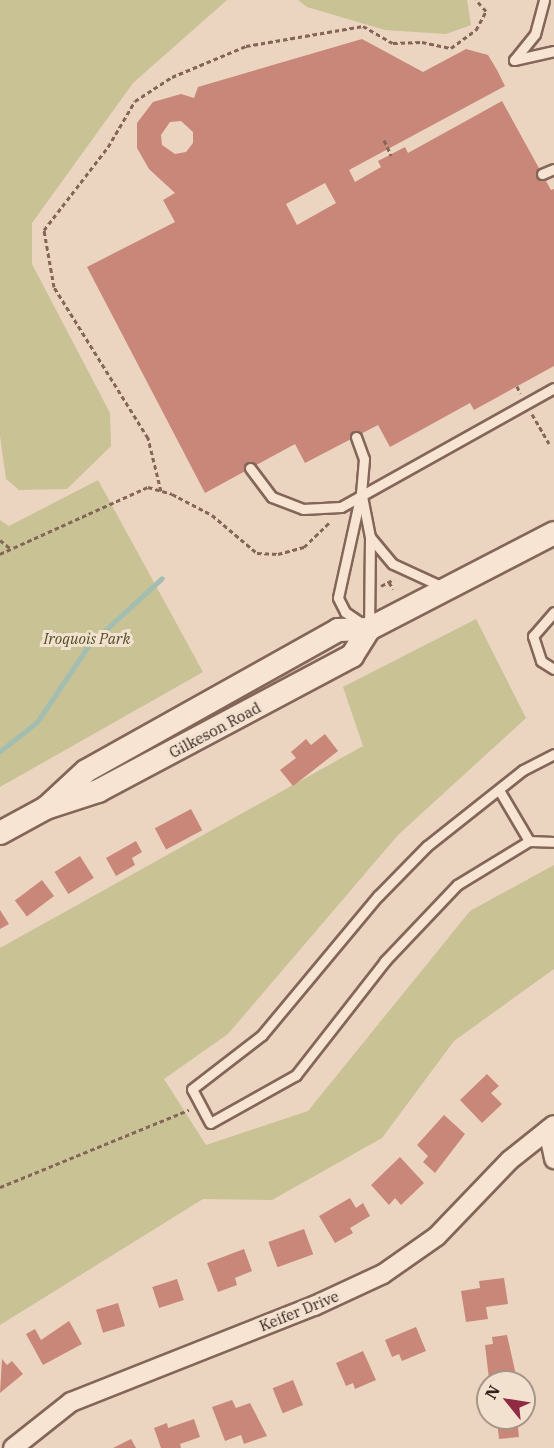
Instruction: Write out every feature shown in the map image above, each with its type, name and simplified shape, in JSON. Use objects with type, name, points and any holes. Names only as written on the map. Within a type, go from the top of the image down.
[{"type":"street","points":[[369,629],[554,533]]},
{"type":"street","name":"Gilkeson Road","points":[[0,833],[46,808],[98,791],[352,656],[369,629]]},
{"type":"street","points":[[551,1128],[554,1159]]},
{"type":"street","name":"Keifer Drive","points":[[13,1448],[71,1402],[314,1306],[383,1275],[437,1236],[510,1160],[551,1128]]},
{"type":"lane","points":[[544,0],[535,34],[514,60],[554,51]]},
{"type":"lane","points":[[542,174],[554,169]]},
{"type":"lane","points":[[250,468],[272,497],[303,510],[341,507],[361,493],[554,388]]},
{"type":"lane","points":[[357,437],[364,459],[361,493],[338,598],[345,612],[369,629]]},
{"type":"lane","points":[[361,493],[370,537],[369,629]]},
{"type":"lane","points":[[370,537],[399,568],[448,588]]},
{"type":"lane","points":[[554,612],[533,636],[540,661],[554,669]]},
{"type":"lane","points":[[554,754],[524,770],[426,846],[378,896],[262,1035],[192,1089],[210,1123],[296,1075],[385,961],[457,885],[528,841],[554,842]]},
{"type":"lane","points":[[499,790],[528,841]]},
{"type":"path","points":[[161,491],[148,438],[54,287],[44,230],[108,147],[135,101],[172,77],[246,46],[363,26],[393,44],[422,42],[451,48],[476,30],[486,11],[476,0]]},
{"type":"path","points":[[384,140],[391,154]]},
{"type":"path","points":[[0,554],[137,490],[161,491],[212,515],[257,553],[278,554],[304,547],[322,533],[341,507]]},
{"type":"path","points":[[0,540],[11,549]]},
{"type":"path","points":[[380,587],[400,576]]},
{"type":"path","points":[[389,582],[393,589]]},
{"type":"path","points":[[0,1187],[199,1106]]},
{"type":"green space","points":[[0,0],[227,0],[133,83],[32,223],[32,264],[110,413],[111,446],[67,489],[19,490],[6,479],[0,436]]},
{"type":"green space","points":[[298,0],[467,0],[471,25],[446,34],[385,30],[307,7]]},
{"type":"green space","name":"Iroquois Park","points":[[98,480],[203,672],[0,787],[0,520],[9,526]]},
{"type":"green space","points":[[476,619],[526,718],[398,835],[228,1034],[164,1079],[206,1145],[308,1111],[470,911],[554,865],[554,969],[454,1041],[382,1138],[272,1200],[203,1199],[0,1325],[0,948],[363,746],[343,687]]},
{"type":"building","points":[[362,39],[423,72],[466,49],[488,55],[505,86],[349,170],[355,182],[381,167],[378,161],[405,147],[408,153],[502,101],[551,190],[554,189],[554,366],[474,410],[470,403],[390,447],[378,425],[305,463],[295,444],[205,493],[87,267],[175,222],[163,200],[175,193],[149,169],[137,148],[137,123],[153,102],[181,94],[194,98],[198,87]],"holes":[[[181,121],[193,132],[193,143],[186,152],[175,154],[162,145],[161,135],[170,122]],[[325,183],[336,203],[297,225],[286,204]]]},
{"type":"building","points":[[325,734],[338,751],[293,786],[280,770],[296,758],[291,752],[306,739],[311,745]]},
{"type":"building","points":[[191,809],[202,830],[166,849],[155,828]]},
{"type":"building","points":[[136,841],[142,852],[132,858],[135,865],[116,876],[106,858]]},
{"type":"building","points":[[80,856],[94,878],[68,894],[55,872]]},
{"type":"building","points":[[42,880],[54,896],[27,916],[15,900]]},
{"type":"building","points":[[0,910],[9,924],[0,929]]},
{"type":"building","points":[[487,1074],[499,1086],[491,1093],[502,1104],[482,1123],[460,1100]]},
{"type":"building","points":[[444,1115],[465,1134],[435,1173],[423,1162],[428,1156],[417,1145]]},
{"type":"building","points":[[400,1157],[424,1183],[401,1205],[395,1198],[389,1205],[371,1185]]},
{"type":"building","points":[[350,1198],[356,1208],[363,1203],[370,1216],[350,1228],[353,1233],[335,1243],[319,1216]]},
{"type":"building","points":[[304,1229],[313,1254],[278,1267],[268,1242]]},
{"type":"building","points":[[244,1249],[252,1271],[235,1278],[237,1285],[218,1292],[207,1263]]},
{"type":"building","points":[[504,1278],[508,1304],[486,1307],[488,1319],[466,1322],[461,1291],[480,1288],[479,1281]]},
{"type":"building","points":[[177,1279],[184,1300],[159,1308],[152,1287]]},
{"type":"building","points":[[118,1303],[125,1326],[103,1333],[96,1310]]},
{"type":"building","points":[[69,1321],[82,1344],[43,1365],[26,1334],[35,1329],[41,1340]]},
{"type":"building","points":[[416,1327],[426,1351],[402,1361],[399,1354],[392,1357],[385,1340]]},
{"type":"building","points":[[507,1335],[515,1370],[488,1370],[485,1345],[493,1344],[492,1337]]},
{"type":"building","points":[[363,1351],[376,1380],[355,1389],[353,1383],[346,1386],[336,1363]]},
{"type":"building","points":[[2,1359],[7,1365],[12,1361],[23,1374],[0,1393]]},
{"type":"building","points":[[293,1380],[303,1405],[283,1413],[273,1388]]},
{"type":"building","points":[[232,1400],[236,1408],[250,1403],[267,1436],[244,1444],[241,1435],[225,1441],[212,1407]]},
{"type":"building","points":[[194,1419],[200,1437],[180,1444],[181,1448],[161,1448],[154,1428],[167,1423],[168,1428]]},
{"type":"building","points":[[498,1430],[518,1430],[519,1437],[499,1439]]},
{"type":"building","points":[[131,1439],[136,1448],[113,1448]]},
{"type":"waterway","points":[[0,751],[37,722],[88,646],[162,578]]}]
